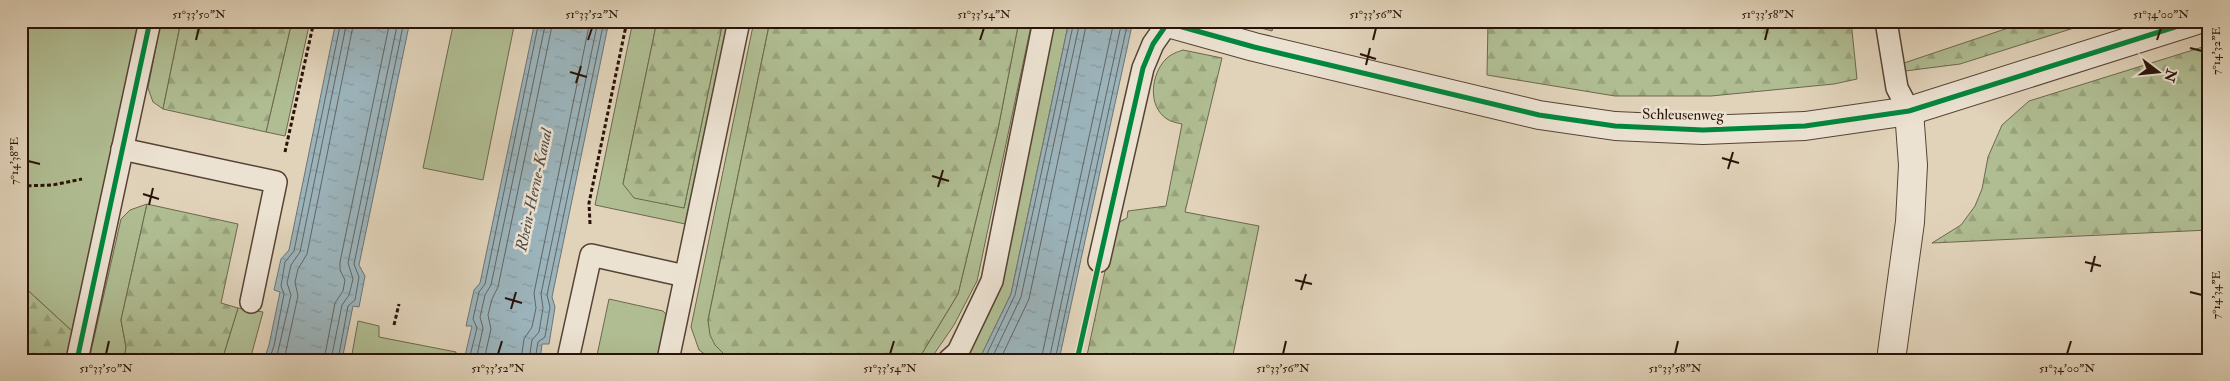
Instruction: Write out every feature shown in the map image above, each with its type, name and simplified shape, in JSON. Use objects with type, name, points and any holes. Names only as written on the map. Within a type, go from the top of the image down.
[{"type":"street","name":"Schleusenweg","points":[[1168,22],[1254,47],[1539,115],[1615,126],[1703,130],[1805,126],[1909,111],[2194,21]]},
{"type":"street","points":[[1891,360],[1910,222],[1913,165],[1909,111]]},
{"type":"lane","points":[[77,360],[150,21]]},
{"type":"lane","points":[[674,358],[685,276],[739,21]]},
{"type":"lane","points":[[949,360],[958,352],[992,281],[1044,21]]},
{"type":"lane","points":[[1886,21],[1897,88],[1909,111]]},
{"type":"lane","points":[[1099,261],[1142,68],[1168,22]]},
{"type":"lane","points":[[122,149],[276,182],[251,302]]},
{"type":"lane","points":[[568,359],[591,255],[685,276]]},
{"type":"path","points":[[276,182],[288,142],[314,21]]},
{"type":"path","points":[[591,255],[589,203],[627,21]]},
{"type":"path","points":[[21,186],[53,185],[118,170]]},
{"type":"path","points":[[394,325],[399,304]]},
{"type":"green space","points":[[21,21],[140,21],[73,332],[21,284]]},
{"type":"green space","points":[[161,21],[181,21],[163,109],[153,102],[148,88]]},
{"type":"green space","points":[[181,21],[292,21],[266,132],[163,109]]},
{"type":"green space","points":[[292,21],[310,21],[285,136],[266,132]]},
{"type":"green space","points":[[454,21],[515,21],[483,180],[423,168]]},
{"type":"green space","points":[[633,21],[657,21],[623,184],[684,208],[723,21],[732,21],[690,225],[595,205]]},
{"type":"green space","points":[[657,21],[723,21],[684,208],[634,198],[623,184]]},
{"type":"green space","points":[[754,21],[770,21],[708,320],[714,341],[724,352],[760,360],[713,360],[699,350],[691,327]]},
{"type":"green space","points":[[770,21],[1019,21],[998,129],[958,294],[918,360],[760,360],[724,354],[715,345],[710,335],[708,320]]},
{"type":"green space","points":[[1019,21],[1032,21],[977,281],[954,325],[930,360],[918,360],[958,294],[998,129]]},
{"type":"green space","points":[[1051,21],[1069,21],[1011,294],[979,360],[956,360],[993,287]]},
{"type":"green space","points":[[1246,21],[1275,21],[1272,31],[1257,27]]},
{"type":"green space","points":[[1488,21],[1851,21],[1857,79],[1834,84],[1711,96],[1615,96],[1487,75]]},
{"type":"green space","points":[[2029,21],[2096,21],[1960,64],[1905,71],[1904,63]]},
{"type":"green space","points":[[2209,45],[2209,230],[1932,243],[1961,225],[1975,206],[1982,189],[1988,157],[2002,125],[2029,101]]},
{"type":"green space","points":[[1183,50],[1222,58],[1185,212],[1259,226],[1232,360],[1086,360],[1114,229],[1121,221],[1127,218],[1128,211],[1166,206],[1182,124],[1169,120],[1161,113],[1156,106],[1153,90],[1154,81],[1161,65],[1170,56]]},
{"type":"green space","points":[[147,204],[121,320],[126,347],[124,360],[89,360],[121,219],[130,210]]},
{"type":"green space","points":[[147,204],[238,224],[221,303],[238,308],[222,360],[124,360],[126,347],[121,320]]},
{"type":"green space","points":[[21,284],[73,332],[67,360],[21,360]]},
{"type":"green space","points":[[609,299],[663,311],[670,319],[662,360],[596,360]]},
{"type":"green space","points":[[238,308],[263,312],[250,360],[222,360]]},
{"type":"green space","points":[[358,321],[379,326],[379,337],[456,352],[455,360],[351,360]]},
{"type":"water","points":[[336,21],[410,21],[359,265],[365,276],[359,307],[353,306],[342,360],[264,360],[280,292],[274,290],[281,259],[289,250]]},
{"type":"water","name":"Rhein-Herne-Kanal","points":[[535,21],[609,21],[552,297],[555,307],[549,344],[542,344],[540,360],[464,360],[472,326],[466,326],[474,290],[480,283]]},
{"type":"water","points":[[1069,21],[1133,21],[1059,360],[979,360],[1011,294]]},
{"type":"cycle path","points":[[77,360],[150,21]]},
{"type":"cycle path","points":[[1077,360],[1143,68],[1153,44],[1169,21]]},
{"type":"cycle path","points":[[1168,23],[1254,47],[1539,115],[1615,126],[1703,130],[1805,126],[1909,111],[2194,21]]}]
